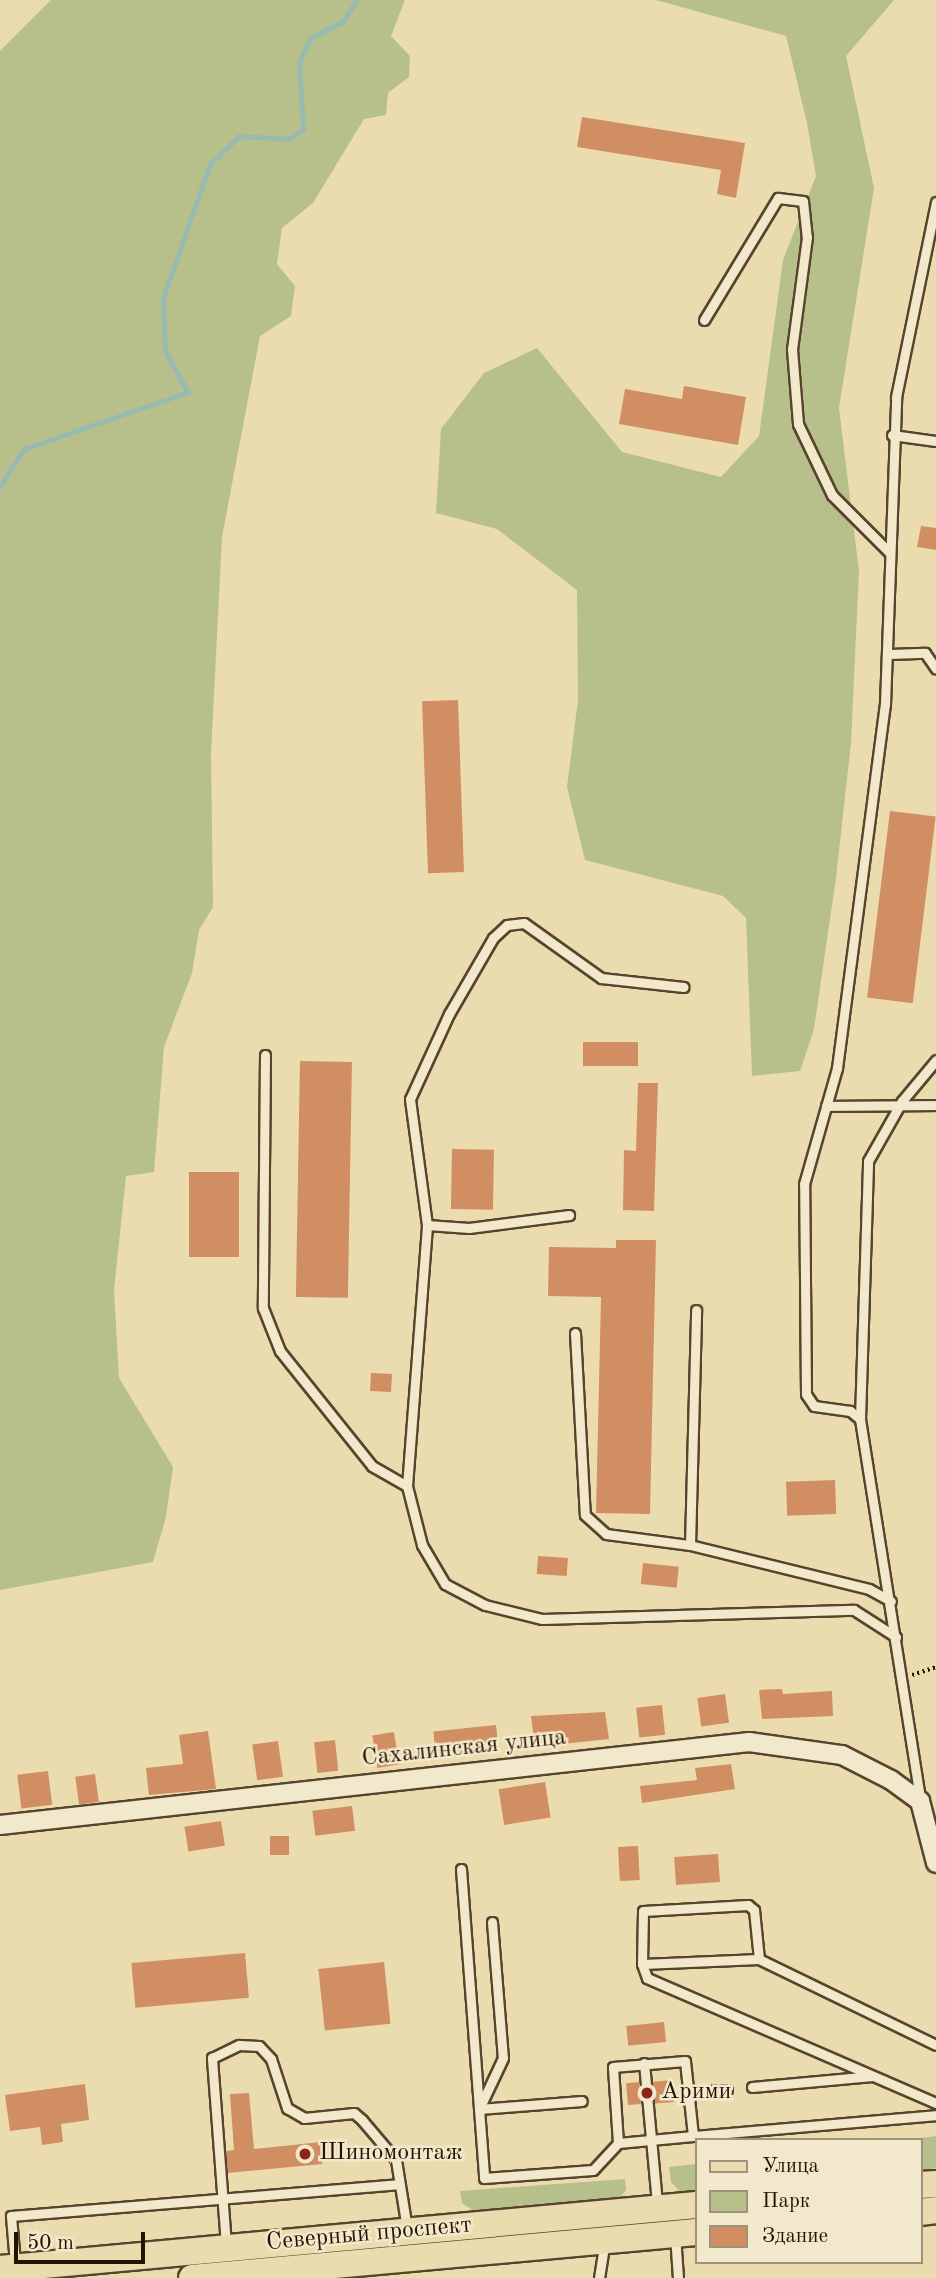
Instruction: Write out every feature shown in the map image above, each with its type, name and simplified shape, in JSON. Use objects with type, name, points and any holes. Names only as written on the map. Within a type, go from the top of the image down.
[{"type":"main road","name":"Северный проспект","points":[[192,2278],[376,2267],[605,2240],[672,2227],[694,2207]]},
{"type":"main road","name":"Северный проспект","points":[[7,2268],[407,2231],[672,2227]]},
{"type":"street","name":"Сахалинская улица","points":[[0,1825],[749,1742],[842,1755],[920,1801]]},
{"type":"street","points":[[920,1801],[932,1839],[936,1863]]},
{"type":"lane","points":[[704,320],[778,198],[803,201],[807,237],[792,349],[798,424],[832,495],[890,553]]},
{"type":"lane","points":[[860,1419],[850,1411],[814,1406],[806,1394],[804,1184],[839,1054],[889,654],[892,435],[936,202]]},
{"type":"lane","points":[[892,435],[936,441]]},
{"type":"lane","points":[[889,654],[925,653],[936,669]]},
{"type":"lane","points":[[684,987],[601,978],[524,923],[500,932],[416,1075],[410,1099],[427,1226],[407,1486],[422,1545],[445,1584],[485,1605],[542,1619],[854,1610],[896,1637]]},
{"type":"lane","points":[[265,1055],[263,1308],[280,1351],[363,1456],[407,1486]]},
{"type":"lane","points":[[920,1801],[904,1678],[860,1419],[868,1161],[902,1101],[936,1060]]},
{"type":"lane","points":[[826,1105],[902,1101],[936,1105]]},
{"type":"lane","points":[[427,1226],[469,1228],[569,1215]]},
{"type":"lane","points":[[690,1545],[696,1310]]},
{"type":"lane","points":[[575,1333],[585,1515],[606,1534],[690,1545],[869,1589],[891,1601]]},
{"type":"lane","points":[[461,1870],[484,2178],[593,2170],[618,2143],[936,2115]]},
{"type":"lane","points":[[759,1959],[754,1910],[747,1905],[643,1911],[642,1964],[647,1978],[936,2103]]},
{"type":"lane","points":[[479,2109],[503,2058],[492,1922]]},
{"type":"lane","points":[[642,1964],[759,1959],[936,2045]]},
{"type":"lane","points":[[226,2248],[212,2058],[239,2045],[259,2046],[271,2059],[288,2108],[296,2113],[354,2113],[362,2120],[396,2160],[407,2231]]},
{"type":"lane","points":[[618,2143],[613,2067],[644,2063],[685,2061],[692,2136]]},
{"type":"lane","points":[[644,2063],[651,2140],[672,2227],[678,2278]]},
{"type":"lane","points":[[752,2087],[874,2076]]},
{"type":"lane","points":[[689,2092],[727,2090]]},
{"type":"lane","points":[[479,2109],[582,2101]]},
{"type":"lane","points":[[7,2268],[12,2216],[398,2183]]},
{"type":"lane","points":[[599,2278],[605,2240]]},
{"type":"path","points":[[904,1678],[936,1667]]},
{"type":"green space","points":[[51,0],[405,0],[391,36],[410,56],[409,77],[388,93],[386,115],[364,119],[313,203],[282,228],[277,264],[295,286],[291,316],[260,336],[222,537],[211,754],[213,907],[199,930],[192,973],[164,1047],[154,1172],[126,1176],[114,1290],[119,1378],[173,1467],[166,1517],[153,1562],[0,1590],[0,51]]},
{"type":"green space","points":[[656,0],[894,0],[846,56],[874,188],[839,408],[859,571],[851,743],[836,878],[814,1029],[800,1071],[752,1076],[746,918],[723,896],[585,860],[567,787],[578,700],[577,590],[497,529],[436,513],[441,429],[484,373],[537,348],[622,452],[721,477],[759,436],[783,260],[816,176],[807,123],[786,36]]},
{"type":"green space","points":[[936,2136],[936,2168],[922,2172],[922,2138]]},
{"type":"green space","points":[[694,2164],[694,2196],[685,2197],[671,2182],[669,2167]]},
{"type":"green space","points":[[625,2179],[626,2190],[615,2203],[478,2214],[462,2203],[460,2191]]},
{"type":"building","points":[[582,117],[745,143],[736,198],[717,194],[721,170],[577,147]]},
{"type":"building","points":[[684,386],[746,397],[738,445],[619,424],[625,389],[682,399]]},
{"type":"building","points":[[921,526],[936,528],[936,550],[917,547]]},
{"type":"building","points":[[458,700],[464,872],[428,873],[422,701]]},
{"type":"building","points":[[890,811],[936,817],[913,1003],[867,998]]},
{"type":"building","points":[[583,1042],[638,1042],[638,1066],[583,1066]]},
{"type":"building","points":[[300,1061],[352,1062],[348,1298],[296,1297]]},
{"type":"building","points":[[638,1083],[658,1083],[654,1211],[623,1210],[624,1150],[636,1151]]},
{"type":"building","points":[[452,1149],[494,1150],[493,1210],[451,1209]]},
{"type":"building","points":[[189,1172],[239,1172],[239,1257],[189,1257]]},
{"type":"building","points":[[616,1240],[656,1240],[650,1514],[596,1513],[601,1297],[548,1296],[549,1247],[616,1248]]},
{"type":"building","points":[[371,1373],[392,1374],[391,1392],[370,1391]]},
{"type":"building","points":[[835,1480],[836,1514],[787,1516],[786,1482]]},
{"type":"building","points":[[538,1556],[568,1558],[567,1576],[537,1574]]},
{"type":"building","points":[[643,1563],[679,1567],[677,1588],[641,1584]]},
{"type":"building","points":[[782,1689],[783,1694],[832,1691],[833,1716],[762,1719],[759,1690]]},
{"type":"building","points":[[725,1694],[729,1723],[701,1727],[697,1698]]},
{"type":"building","points":[[662,1705],[665,1735],[639,1738],[636,1708]]},
{"type":"building","points":[[605,1712],[609,1739],[535,1747],[531,1716]]},
{"type":"building","points":[[496,1725],[499,1752],[436,1758],[433,1732]]},
{"type":"building","points":[[208,1731],[216,1789],[149,1795],[146,1768],[183,1764],[179,1735]]},
{"type":"building","points":[[394,1732],[399,1765],[377,1768],[372,1735]]},
{"type":"building","points":[[335,1740],[338,1771],[317,1773],[314,1742]]},
{"type":"building","points":[[278,1741],[283,1777],[257,1780],[252,1745]]},
{"type":"building","points":[[731,1764],[735,1789],[642,1803],[640,1786],[697,1780],[695,1768]]},
{"type":"building","points":[[48,1771],[52,1805],[21,1809],[17,1775]]},
{"type":"building","points":[[95,1774],[99,1802],[79,1805],[75,1777]]},
{"type":"building","points":[[545,1782],[551,1818],[504,1825],[499,1789]]},
{"type":"building","points":[[352,1806],[355,1831],[315,1836],[312,1811]]},
{"type":"building","points":[[221,1821],[225,1846],[188,1851],[184,1827]]},
{"type":"building","points":[[270,1836],[289,1836],[289,1855],[270,1855]]},
{"type":"building","points":[[638,1846],[640,1880],[620,1881],[618,1847]]},
{"type":"building","points":[[718,1854],[720,1882],[676,1885],[674,1857]]},
{"type":"building","points":[[245,1953],[249,1998],[135,2008],[131,1963]]},
{"type":"building","points":[[384,1962],[390,2024],[325,2031],[318,1969]]},
{"type":"building","points":[[664,2022],[666,2042],[628,2046],[626,2026]]},
{"type":"building","points":[[672,2080],[674,2102],[655,2104],[653,2082]]},
{"type":"building","points":[[639,2082],[641,2104],[628,2105],[626,2083]]},
{"type":"building","points":[[85,2084],[89,2120],[61,2124],[63,2142],[42,2145],[40,2127],[10,2131],[5,2095]]},
{"type":"building","points":[[249,2093],[254,2149],[321,2142],[322,2164],[228,2173],[226,2151],[234,2150],[230,2094]]},
{"type":"waterway","points":[[0,486],[24,449],[188,392],[165,351],[163,298],[210,164],[239,136],[289,139],[303,130],[299,63],[310,38],[342,22],[357,0]]},
{"type":"place","name":"Арими","points":[[647,2093]]},
{"type":"place","name":"Шиномонтаж","points":[[305,2154]]}]
